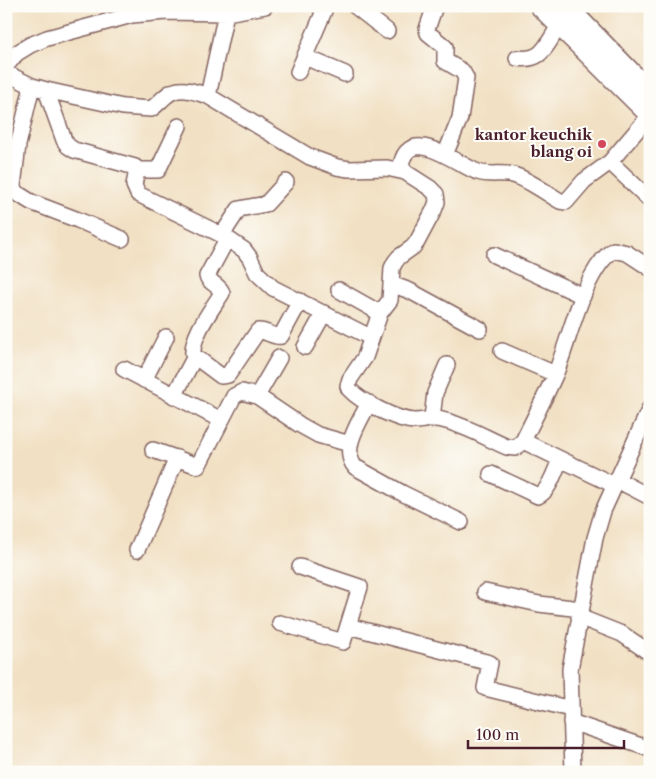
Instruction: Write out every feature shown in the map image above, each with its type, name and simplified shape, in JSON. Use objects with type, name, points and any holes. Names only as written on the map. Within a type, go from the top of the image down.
[{"type":"highway","points":[[542,6],[562,15],[650,93]]},
{"type":"highway","points":[[562,15],[650,114]]},
{"type":"street","points":[[6,66],[9,60],[17,53],[47,38],[132,15],[166,12],[226,13],[266,6]]},
{"type":"street","points":[[298,72],[324,11],[319,6]]},
{"type":"street","points":[[355,6],[387,31]]},
{"type":"street","points":[[435,6],[428,33],[445,47],[445,61],[462,71],[466,78],[460,118],[445,155]]},
{"type":"street","points":[[208,96],[226,13]]},
{"type":"street","points":[[516,58],[530,59],[535,57],[544,48],[562,15]]},
{"type":"street","points":[[305,57],[344,74]]},
{"type":"street","points":[[6,73],[39,88],[123,107],[151,109],[168,94],[176,90],[192,91],[208,96],[323,163],[349,169],[387,168],[405,172],[430,188],[436,194],[437,202],[418,242],[399,257],[392,268],[390,300],[380,313],[370,337],[368,350],[350,379],[348,386],[352,392],[369,403],[398,418],[414,421],[432,418],[449,422],[507,447],[515,448],[523,441],[555,374],[583,296],[598,264],[614,250],[627,253],[650,268]]},
{"type":"street","points":[[39,88],[12,144],[10,171],[14,189],[24,199],[122,239]]},
{"type":"street","points":[[39,88],[68,146],[74,150],[132,166],[137,170],[158,170],[179,126]]},
{"type":"street","points":[[405,172],[402,160],[406,154],[416,147],[427,147],[482,173],[507,174],[518,177],[563,202],[569,200],[584,180],[610,162],[650,114]]},
{"type":"street","points":[[610,162],[650,200]]},
{"type":"street","points":[[137,170],[134,185],[138,194],[224,237],[244,250],[258,274],[273,288],[370,337]]},
{"type":"street","points":[[286,182],[266,204],[242,208],[236,212],[207,276],[209,281],[220,288],[222,293],[196,336],[192,348],[193,355],[221,376],[228,375],[258,331],[264,331],[278,337],[281,336],[300,301]]},
{"type":"street","points":[[494,256],[583,296]]},
{"type":"street","points":[[391,284],[410,291],[480,329]]},
{"type":"street","points":[[339,290],[380,313]]},
{"type":"street","points":[[305,347],[324,313]]},
{"type":"street","points":[[144,380],[166,337]]},
{"type":"street","points":[[502,351],[555,374]]},
{"type":"street","points":[[257,396],[279,358]]},
{"type":"street","points":[[174,396],[192,362]]},
{"type":"street","points":[[432,418],[435,393],[447,365]]},
{"type":"street","points":[[124,370],[221,420]]},
{"type":"street","points":[[153,450],[198,466],[234,396],[242,392],[257,396],[300,425],[318,434],[350,444]]},
{"type":"street","points":[[369,403],[350,444],[348,458],[354,467],[461,522]]},
{"type":"street","points":[[573,772],[570,669],[595,538],[603,511],[650,408]]},
{"type":"street","points":[[523,441],[560,460],[650,497]]},
{"type":"street","points":[[137,550],[177,458]]},
{"type":"street","points":[[491,474],[538,496],[542,495],[560,460]]},
{"type":"street","points":[[280,623],[343,642],[360,586],[300,567]]},
{"type":"street","points":[[485,592],[580,613],[622,634],[650,653]]},
{"type":"street","points":[[348,626],[490,663],[485,688],[571,715],[650,749]]},
{"type":"place","name":"kantor keuchik blang oi","points":[[602,144]]}]
